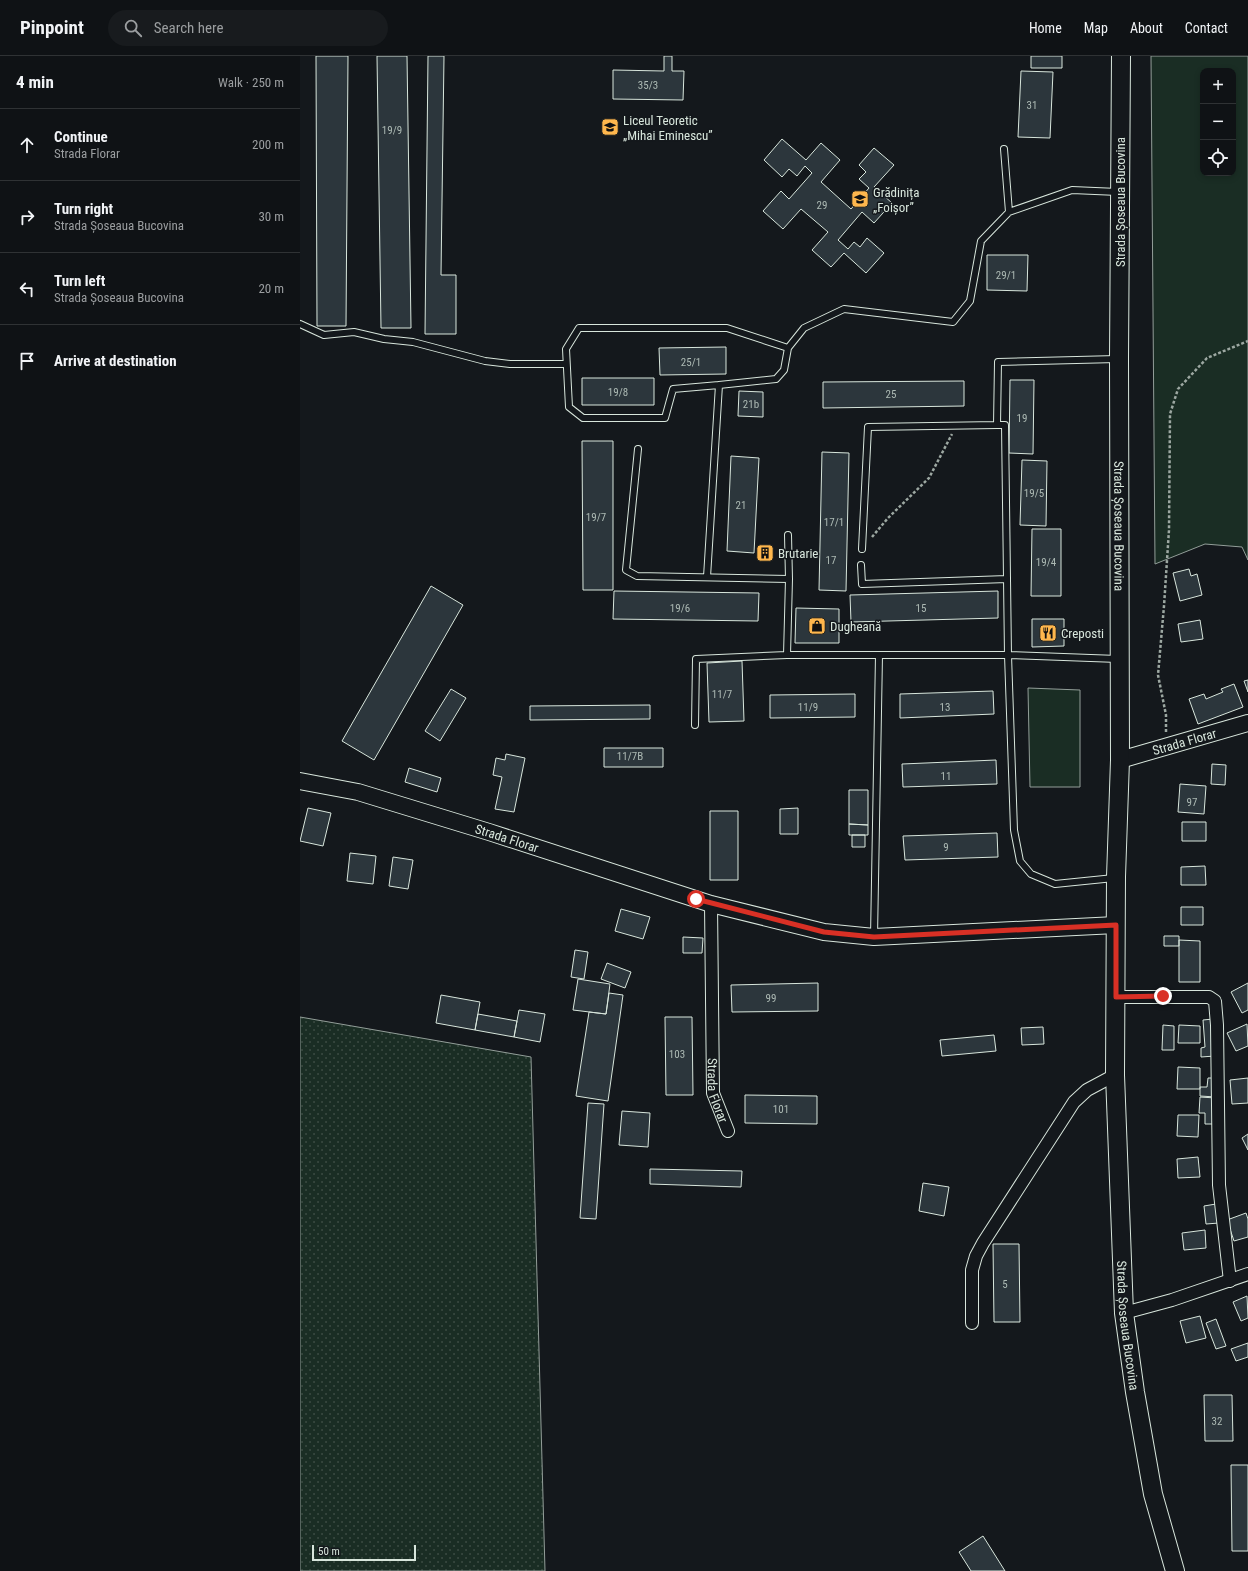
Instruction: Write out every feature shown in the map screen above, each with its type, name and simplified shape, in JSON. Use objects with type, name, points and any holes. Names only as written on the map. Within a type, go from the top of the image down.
[{"type":"main road","name":"Strada Șoseaua Bucovina","points":[[1121,56],[1119,359],[1120,760],[1116,878],[1115,1075],[1124,1313],[1135,1392],[1153,1494],[1175,1571]]},
{"type":"street","name":"Strada Florar","points":[[1120,760],[1248,723]]},
{"type":"street","name":"Strada Florar","points":[[300,781],[358,792],[711,904],[824,932],[874,937],[1116,925]]},
{"type":"street","name":"Strada Florar","points":[[711,904],[713,1093],[728,1131]]},
{"type":"street","points":[[1116,997],[1209,997],[1215,1001],[1217,1025],[1219,1185],[1230,1281]]},
{"type":"street","points":[[972,1323],[972,1270],[976,1256],[980,1249],[1074,1102],[1087,1090],[1115,1075]]},
{"type":"street","points":[[1124,1313],[1230,1281],[1248,1274]]},
{"type":"lane","points":[[1004,149],[1010,212]]},
{"type":"lane","points":[[788,348],[727,328],[579,328],[566,349],[569,407],[583,418],[665,418],[673,388],[776,380],[784,370],[788,348],[804,328],[844,309],[953,322],[970,301],[981,241],[1010,212],[1072,190],[1120,192]]},
{"type":"lane","points":[[300,324],[324,335],[354,332],[384,339],[413,342],[485,361],[510,364],[566,364]]},
{"type":"lane","points":[[997,425],[998,362],[1119,359]]},
{"type":"lane","points":[[706,577],[719,385]]},
{"type":"lane","points":[[862,546],[868,427],[1005,425],[1008,655],[1014,830],[1020,861],[1031,874],[1055,884],[1116,878]]},
{"type":"lane","points":[[638,449],[626,570],[637,576],[789,579]]},
{"type":"lane","points":[[787,655],[789,579],[788,535]]},
{"type":"lane","points":[[862,565],[862,584],[1007,579]]},
{"type":"lane","points":[[695,725],[696,659],[787,655],[879,654],[1008,655],[1120,659]]},
{"type":"lane","points":[[874,937],[879,654]]},
{"type":"path","points":[[1166,747],[1166,715],[1158,675],[1169,530],[1170,414],[1178,390],[1207,358],[1248,341]]},
{"type":"path","points":[[862,546],[929,478],[957,425]]},
{"type":"green space","points":[[1151,56],[1248,56],[1248,560],[1242,547],[1205,544],[1155,564]]},
{"type":"green space","points":[[1028,688],[1080,690],[1080,787],[1030,787]]},
{"type":"green space","points":[[300,1017],[531,1057],[545,1571],[300,1571]]},
{"type":"building","points":[[316,56],[348,56],[346,326],[317,326]]},
{"type":"building","points":[[377,56],[407,56],[411,328],[381,328]]},
{"type":"building","points":[[428,56],[444,56],[441,275],[456,275],[456,334],[425,334]]},
{"type":"building","points":[[664,56],[672,56],[672,71],[684,71],[683,100],[613,99],[613,70],[664,71]]},
{"type":"building","points":[[1031,56],[1062,56],[1062,68],[1031,68]]},
{"type":"building","points":[[1021,71],[1053,72],[1050,138],[1018,137]]},
{"type":"building","points":[[782,139],[806,160],[821,143],[840,160],[821,182],[851,209],[869,188],[859,179],[866,172],[859,165],[874,148],[894,165],[874,187],[892,203],[874,223],[862,212],[838,240],[848,249],[854,242],[860,247],[867,238],[884,253],[866,273],[844,253],[831,267],[812,250],[828,232],[801,209],[783,229],[763,211],[781,191],[789,199],[812,173],[805,166],[797,176],[789,169],[782,177],[764,160]]},
{"type":"building","points":[[987,255],[1028,255],[1027,291],[987,290]]},
{"type":"building","points":[[726,347],[726,374],[660,375],[659,348]]},
{"type":"building","points":[[582,378],[654,378],[654,405],[582,405]]},
{"type":"building","points":[[1010,380],[1034,380],[1033,454],[1009,453]]},
{"type":"building","points":[[964,381],[964,406],[823,408],[823,382]]},
{"type":"building","points":[[739,391],[763,392],[763,417],[738,416]]},
{"type":"building","points":[[582,441],[613,441],[613,590],[583,590]]},
{"type":"building","points":[[822,452],[849,453],[846,591],[819,590]]},
{"type":"building","points":[[731,456],[759,458],[754,553],[727,551]]},
{"type":"building","points":[[1022,460],[1047,461],[1046,526],[1020,525]]},
{"type":"building","points":[[1032,529],[1061,529],[1061,596],[1031,596]]},
{"type":"building","name":"Brutarie","points":[[759,546],[771,547],[770,560],[758,559]]},
{"type":"building","points":[[1189,569],[1191,576],[1197,574],[1202,595],[1180,601],[1173,573]]},
{"type":"building","points":[[431,586],[463,605],[374,760],[342,741]]},
{"type":"building","points":[[614,591],[759,593],[758,621],[613,619]]},
{"type":"building","points":[[998,591],[998,618],[851,622],[850,595]]},
{"type":"building","name":"Dugheană","points":[[796,608],[839,609],[839,643],[795,643]]},
{"type":"building","name":"Creposti","points":[[1032,619],[1064,619],[1064,646],[1032,647]]},
{"type":"building","points":[[1200,620],[1203,639],[1181,642],[1178,624]]},
{"type":"building","points":[[742,661],[744,721],[709,722],[707,663]]},
{"type":"building","points":[[1248,680],[1248,692],[1244,681]]},
{"type":"building","points":[[1234,684],[1243,707],[1198,724],[1189,699],[1204,694],[1206,699],[1223,692],[1221,689]]},
{"type":"building","points":[[451,689],[466,698],[440,741],[425,731]]},
{"type":"building","points":[[993,691],[994,714],[900,718],[900,694]]},
{"type":"building","points":[[855,694],[855,717],[770,718],[770,695]]},
{"type":"building","points":[[650,705],[650,719],[530,720],[530,706]]},
{"type":"building","points":[[604,748],[663,748],[663,767],[604,767]]},
{"type":"building","points":[[506,754],[525,758],[514,812],[495,809],[502,777],[493,775],[496,758],[505,760]]},
{"type":"building","points":[[996,760],[997,784],[903,787],[902,764]]},
{"type":"building","points":[[1212,764],[1226,765],[1225,785],[1211,784]]},
{"type":"building","points":[[409,768],[441,778],[437,792],[405,782]]},
{"type":"building","points":[[1180,784],[1206,786],[1204,814],[1178,812]]},
{"type":"building","points":[[849,790],[868,790],[868,825],[849,824]]},
{"type":"building","points":[[308,808],[331,813],[323,846],[300,841]]},
{"type":"building","points":[[798,808],[798,834],[780,834],[780,809]]},
{"type":"building","points":[[710,811],[738,811],[738,880],[710,880]]},
{"type":"building","points":[[1182,822],[1206,822],[1206,841],[1182,841]]},
{"type":"building","points":[[849,824],[868,825],[868,835],[849,835]]},
{"type":"building","points":[[997,833],[998,857],[905,860],[903,836]]},
{"type":"building","points":[[852,835],[865,835],[865,847],[852,847]]},
{"type":"building","points":[[350,853],[376,856],[373,884],[347,881]]},
{"type":"building","points":[[393,857],[413,860],[408,889],[389,886]]},
{"type":"building","points":[[1205,866],[1206,885],[1181,885],[1181,867]]},
{"type":"building","points":[[1181,907],[1203,907],[1203,925],[1181,925]]},
{"type":"building","points":[[621,909],[650,917],[643,939],[615,931]]},
{"type":"building","points":[[1164,936],[1179,936],[1179,946],[1164,946]]},
{"type":"building","points":[[683,937],[703,938],[702,953],[683,953]]},
{"type":"building","points":[[1179,940],[1200,941],[1200,982],[1179,982]]},
{"type":"building","points":[[575,950],[588,952],[584,979],[571,977]]},
{"type":"building","points":[[607,963],[631,972],[625,988],[601,979]]},
{"type":"building","points":[[578,979],[610,984],[606,1014],[573,1010]]},
{"type":"building","points":[[818,983],[818,1011],[732,1012],[731,985]]},
{"type":"building","points":[[1248,983],[1248,1010],[1242,1013],[1231,992]]},
{"type":"building","points":[[609,993],[623,995],[608,1101],[576,1096],[589,1012],[606,1014]]},
{"type":"building","points":[[441,995],[480,1002],[475,1030],[436,1023]]},
{"type":"building","points":[[519,1010],[545,1014],[540,1042],[514,1037]]},
{"type":"building","points":[[478,1014],[517,1021],[514,1037],[475,1030]]},
{"type":"building","points":[[665,1017],[692,1017],[693,1095],[666,1095]]},
{"type":"building","points":[[1213,1019],[1215,1056],[1201,1057],[1201,1048],[1205,1047],[1203,1020]]},
{"type":"building","points":[[1247,1024],[1248,1046],[1236,1051],[1227,1033]]},
{"type":"building","points":[[1163,1025],[1174,1026],[1174,1050],[1162,1050]]},
{"type":"building","points":[[1179,1025],[1200,1026],[1200,1043],[1178,1043]]},
{"type":"building","points":[[1043,1027],[1044,1044],[1022,1045],[1021,1028]]},
{"type":"building","points":[[994,1035],[996,1051],[942,1056],[940,1040]]},
{"type":"building","points":[[1178,1067],[1200,1068],[1200,1089],[1177,1089]]},
{"type":"building","points":[[1208,1078],[1217,1078],[1216,1097],[1200,1096],[1200,1087],[1207,1087]]},
{"type":"building","points":[[1248,1078],[1248,1103],[1232,1104],[1230,1080]]},
{"type":"building","points":[[745,1095],[817,1096],[817,1124],[745,1123]]},
{"type":"building","points":[[1200,1097],[1216,1098],[1215,1124],[1205,1124],[1205,1113],[1199,1113]]},
{"type":"building","points":[[588,1103],[604,1104],[596,1219],[580,1218]]},
{"type":"building","points":[[622,1111],[650,1113],[648,1147],[619,1145]]},
{"type":"building","points":[[1178,1115],[1199,1115],[1198,1137],[1177,1136]]},
{"type":"building","points":[[1248,1134],[1248,1150],[1242,1138]]},
{"type":"building","points":[[1198,1157],[1200,1177],[1178,1178],[1177,1159]]},
{"type":"building","points":[[650,1169],[742,1171],[741,1187],[650,1184]]},
{"type":"building","points":[[923,1183],[949,1187],[944,1216],[919,1211]]},
{"type":"building","points":[[1216,1204],[1219,1223],[1206,1224],[1204,1206]]},
{"type":"building","points":[[1246,1213],[1248,1219],[1248,1237],[1234,1241],[1227,1220]]},
{"type":"building","points":[[1205,1230],[1206,1248],[1184,1250],[1182,1233]]},
{"type":"building","points":[[993,1244],[1019,1244],[1020,1322],[994,1322]]},
{"type":"building","points":[[1247,1296],[1248,1318],[1241,1321],[1233,1302]]},
{"type":"building","points":[[1200,1316],[1206,1338],[1186,1343],[1180,1321]]},
{"type":"building","points":[[1216,1319],[1226,1346],[1216,1349],[1206,1323]]},
{"type":"building","points":[[1248,1343],[1248,1357],[1236,1361],[1231,1349]]},
{"type":"building","points":[[1204,1395],[1232,1395],[1233,1441],[1205,1441]]},
{"type":"building","points":[[1231,1465],[1248,1465],[1248,1551],[1232,1551]]},
{"type":"building","points":[[983,1536],[1005,1571],[971,1571],[959,1552]]},
{"type":"place","name":"Liceul Teoretic „Mihai Eminescu”","points":[[610,127]]},
{"type":"place","name":"Grădinița „Foișor”","points":[[860,199]]},
{"type":"place","name":"Brutarie","points":[[765,553]]},
{"type":"place","name":"Dugheană","points":[[817,626]]},
{"type":"place","name":"Creposti","points":[[1048,633]]},
{"type":"route","points":[[696,899],[824,932],[874,937],[1116,925],[1116,997],[1163,996]]}]
